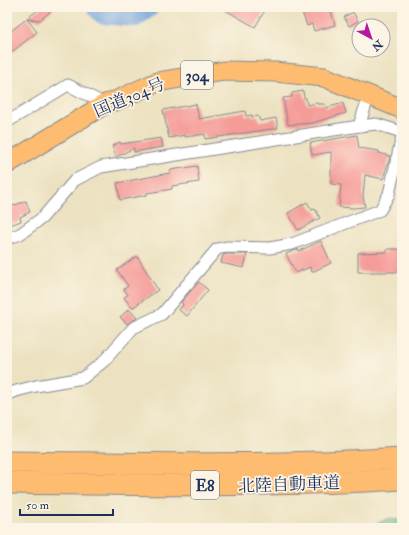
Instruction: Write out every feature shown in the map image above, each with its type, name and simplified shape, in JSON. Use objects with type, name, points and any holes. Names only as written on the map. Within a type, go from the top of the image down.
[{"type":"highway","name":"国道304号","points":[[7,164],[105,104],[157,82],[224,71],[275,72],[324,77],[402,109]]},
{"type":"highway","name":"北陸自動車道","points":[[7,462],[229,464],[402,458]]},
{"type":"highway","name":"北陸自動車道","points":[[7,483],[231,485],[304,484],[402,479]]},
{"type":"street","points":[[7,122],[68,85],[105,104]]},
{"type":"street","points":[[359,126],[369,95]]},
{"type":"street","points":[[7,239],[20,234],[42,218],[75,180],[101,167],[376,124],[402,132]]},
{"type":"street","points":[[7,395],[36,386],[83,378],[104,361],[133,328],[162,314],[217,249],[226,247],[270,248],[292,244],[380,210],[389,194],[402,136]]},
{"type":"green space","points":[[387,519],[402,520],[402,528],[368,528]]},
{"type":"building","points":[[42,7],[56,7],[40,20],[27,19],[37,32],[7,56],[7,34]]},
{"type":"building","points":[[220,7],[267,7],[255,27]]},
{"type":"building","points":[[317,7],[330,7],[335,25],[314,31],[312,24],[307,26],[302,12]]},
{"type":"building","points":[[353,12],[356,18],[351,18],[351,25],[349,26],[344,17]]},
{"type":"building","points":[[303,91],[307,105],[317,103],[325,104],[326,108],[343,103],[346,113],[312,123],[288,125],[283,98],[292,97],[292,93]]},
{"type":"building","points":[[196,104],[199,119],[245,111],[246,116],[258,116],[260,121],[276,118],[278,128],[205,139],[205,134],[185,137],[185,135],[169,138],[163,110]]},
{"type":"building","points":[[357,135],[359,148],[379,151],[379,153],[390,156],[389,160],[383,179],[365,175],[363,196],[365,207],[339,207],[341,185],[331,184],[331,152],[312,155],[310,143]]},
{"type":"building","points":[[161,138],[163,147],[134,152],[134,148],[116,157],[112,146],[120,142],[121,144]]},
{"type":"building","points":[[197,166],[199,182],[172,186],[172,189],[147,193],[147,195],[120,200],[117,183],[170,173],[170,170]]},
{"type":"building","points":[[26,201],[30,212],[20,217],[21,221],[7,226],[7,208]]},
{"type":"building","points":[[307,202],[312,210],[315,209],[320,218],[298,230],[288,213]]},
{"type":"building","points":[[321,241],[331,263],[312,272],[310,267],[296,273],[286,254],[298,249],[299,251]]},
{"type":"building","points":[[387,249],[402,249],[402,272],[358,272],[358,253],[387,252]]},
{"type":"building","points":[[247,254],[244,268],[221,263],[223,255]]},
{"type":"building","points":[[137,256],[158,290],[132,308],[124,297],[128,295],[124,289],[128,286],[117,270]]},
{"type":"building","points":[[199,282],[208,290],[187,316],[179,310],[183,305],[181,302]]},
{"type":"building","points":[[129,309],[137,318],[127,324],[120,317]]},
{"type":"waterway","points":[[97,7],[103,13],[135,16],[148,7]]}]
